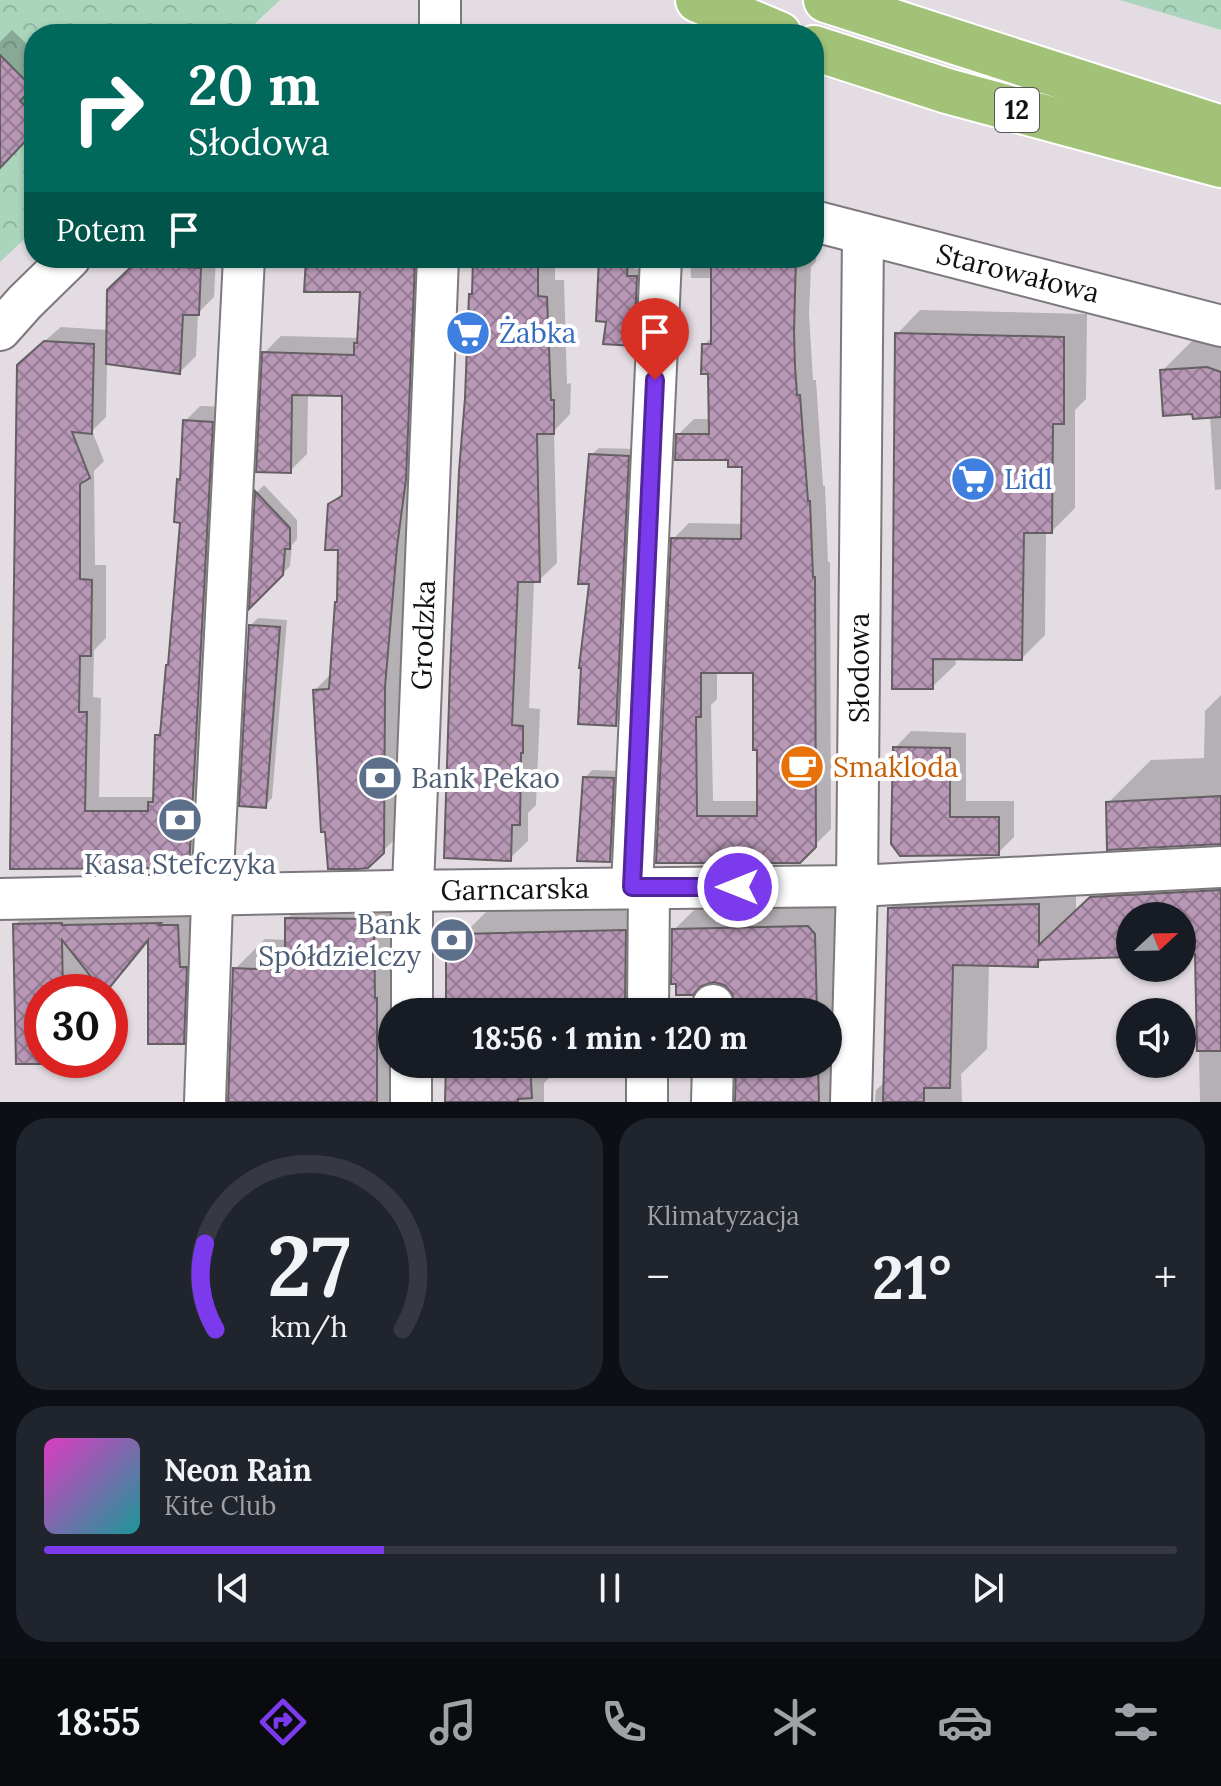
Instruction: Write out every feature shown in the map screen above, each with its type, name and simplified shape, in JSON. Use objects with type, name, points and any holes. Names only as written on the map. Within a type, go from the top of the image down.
[{"type":"main road","points":[[698,0],[755,24]]},
{"type":"main road","name":"12","points":[[826,0],[1221,128]]},
{"type":"main road","name":"12","points":[[824,51],[947,91],[1221,165]]},
{"type":"street","points":[[440,0],[440,24]]},
{"type":"street","name":"Starowałowa","points":[[824,224],[1221,326]]},
{"type":"street","name":"Słodowa","points":[[851,1102],[857,886],[863,234]]},
{"type":"street","points":[[8,305],[57,268]]},
{"type":"street","points":[[205,1102],[212,896],[243,268]]},
{"type":"street","name":"Grodzka","points":[[412,998],[413,890],[438,268]]},
{"type":"street","points":[[647,998],[640,888],[661,268]]},
{"type":"street","name":"Garncarska","points":[[0,899],[413,890],[857,886],[1221,867]]},
{"type":"street","points":[[411,1078],[411,1102]]},
{"type":"street","points":[[647,1078],[647,1102]]},
{"type":"street","points":[[712,1102],[713,1078]]},
{"type":"green space","points":[[0,0],[280,0],[255,24],[24,24],[24,239],[0,262]]},
{"type":"green space","points":[[1120,0],[1221,0],[1221,30]]},
{"type":"building","points":[[0,55],[24,79],[24,97],[20,101],[24,105],[24,143],[0,168]]},
{"type":"building","points":[[130,268],[201,268],[199,315],[183,315],[180,374],[106,364],[107,290]]},
{"type":"building","points":[[305,268],[415,268],[406,479],[385,687],[384,853],[368,868],[328,869],[325,832],[321,832],[313,690],[329,689],[338,550],[325,550],[328,504],[342,496],[342,396],[292,395],[291,473],[256,472],[262,352],[354,355],[360,292],[304,292]]},
{"type":"building","points":[[473,268],[538,268],[538,296],[547,297],[554,434],[537,434],[540,582],[518,582],[512,725],[523,726],[523,753],[520,825],[512,825],[511,861],[444,858],[459,471],[469,294],[472,294]]},
{"type":"building","points":[[599,268],[627,268],[627,276],[637,276],[634,346],[603,344],[606,322],[596,321]]},
{"type":"building","points":[[711,268],[796,268],[795,366],[815,577],[816,847],[800,863],[656,863],[671,538],[741,539],[742,467],[728,467],[728,460],[675,460],[676,434],[709,434],[708,374],[701,374],[702,344],[711,344]],"holes":[[[701,673],[753,673],[753,750],[757,750],[757,816],[697,816],[696,717],[701,717]]]},
{"type":"building","name":"Lidl","points":[[895,333],[1064,337],[1064,424],[1053,424],[1052,533],[1024,533],[1022,660],[933,659],[933,689],[892,689]]},
{"type":"building","points":[[44,341],[94,344],[92,434],[72,432],[90,478],[80,484],[80,579],[92,580],[91,656],[80,656],[79,712],[87,712],[85,811],[148,811],[148,802],[153,802],[155,735],[160,735],[180,523],[174,522],[183,420],[213,422],[189,868],[10,869],[17,365]]},
{"type":"building","points":[[1207,367],[1221,372],[1221,417],[1193,419],[1192,414],[1163,416],[1160,370]]},
{"type":"building","points":[[589,454],[629,456],[616,726],[578,724],[579,668],[589,584],[578,584]]},
{"type":"building","points":[[255,491],[290,528],[290,549],[285,549],[283,575],[249,609]]},
{"type":"building","points":[[249,625],[280,627],[266,808],[239,806]]},
{"type":"building","points":[[893,747],[950,748],[950,817],[999,817],[999,855],[900,856],[891,844]]},
{"type":"building","points":[[583,777],[614,778],[610,862],[577,861]]},
{"type":"building","points":[[1221,796],[1221,844],[1107,850],[1106,802]]},
{"type":"building","points":[[1221,890],[1221,1051],[1197,1051],[1196,902],[1116,902],[1116,957],[1038,960],[1038,967],[953,965],[950,1088],[924,1088],[924,1102],[883,1102],[888,908],[1039,904],[1039,945],[1090,897]]},
{"type":"building","points":[[285,918],[374,919],[377,1102],[228,1102],[233,968],[285,970]]},
{"type":"building","points":[[13,924],[178,925],[180,967],[187,967],[184,1044],[148,1044],[148,940],[121,974],[89,974],[62,940],[63,974],[24,974],[24,1064],[16,1064]]},
{"type":"building","points":[[808,926],[815,934],[817,998],[733,998],[724,985],[714,982],[701,986],[693,995],[676,995],[676,984],[671,984],[672,929]]},
{"type":"building","points":[[626,930],[625,998],[446,998],[446,950],[461,934]]},
{"type":"building","points":[[446,1078],[531,1078],[532,1098],[518,1099],[518,1102],[445,1102]]},
{"type":"building","points":[[736,1078],[818,1078],[819,1102],[735,1102]]},
{"type":"place","name":"Żabka","points":[[468,333]]},
{"type":"place","name":"Lidl","points":[[973,479]]},
{"type":"place","name":"Smakloda","points":[[802,767]]},
{"type":"place","name":"Bank Pekao","points":[[380,778]]},
{"type":"place","name":"Kasa Stefczyka","points":[[180,820]]},
{"type":"place","name":"Bank Spółdzielczy","points":[[452,940]]},
{"type":"route","points":[[655,380],[632,887],[738,887]]}]
